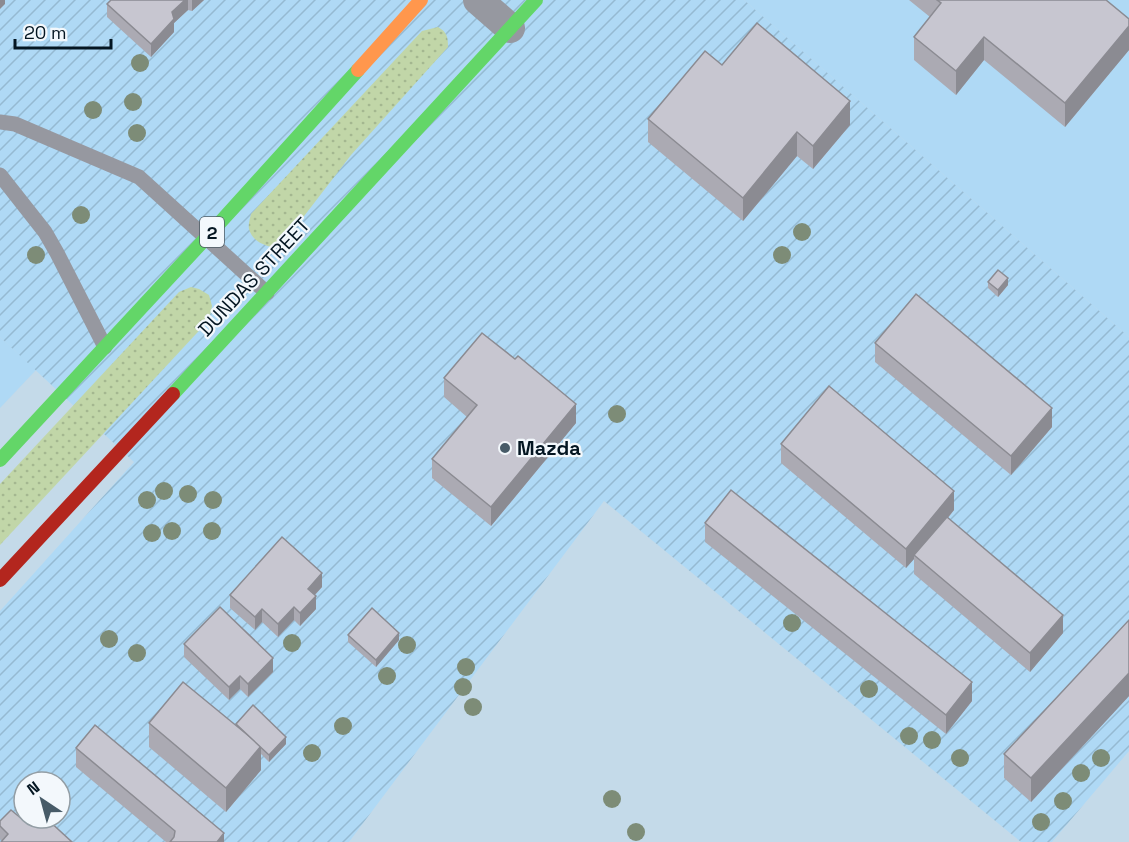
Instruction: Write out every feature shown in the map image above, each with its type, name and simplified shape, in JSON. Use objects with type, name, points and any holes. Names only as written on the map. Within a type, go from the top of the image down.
[{"type":"main road","name":"2","points":[[0,460],[206,238],[421,0]]},
{"type":"main road","name":"DUNDAS STREET","points":[[0,580],[536,0]]},
{"type":"street","points":[[478,0],[510,28]]},
{"type":"lane","points":[[0,122],[15,124],[139,177],[267,293]]},
{"type":"lane","points":[[0,175],[45,232],[105,347]]},
{"type":"shaded area","points":[[0,0],[744,0],[1129,337],[1129,751],[1052,842],[1021,842],[604,501],[349,842],[0,842],[0,611],[134,462],[0,337]]},
{"type":"shaded area","points":[[744,0],[1129,0],[1129,337]]},
{"type":"shaded area","points":[[0,337],[36,370],[0,408]]},
{"type":"green space","points":[[438,27],[446,35],[448,47],[351,155],[288,237],[272,247],[255,239],[249,229],[251,214],[422,31]]},
{"type":"green space","points":[[191,287],[209,295],[212,306],[209,320],[0,545],[0,484],[179,292]]},
{"type":"building","points":[[111,0],[185,0],[172,12],[174,19],[151,44],[107,4]]},
{"type":"building","points":[[937,0],[1106,0],[1129,19],[1129,26],[1065,103],[984,37],[956,71],[914,37],[941,3]]},
{"type":"building","points":[[757,23],[850,101],[813,146],[797,132],[743,198],[648,119],[705,51],[722,65]]},
{"type":"building","points":[[998,270],[1008,278],[998,290],[988,282]]},
{"type":"building","points":[[916,294],[1052,408],[1011,456],[875,343]]},
{"type":"building","points":[[482,333],[515,359],[518,356],[576,404],[491,507],[432,459],[477,405],[444,378]]},
{"type":"building","points":[[829,386],[954,491],[906,549],[781,444]]},
{"type":"building","points":[[731,490],[972,682],[946,715],[705,523]]},
{"type":"building","points":[[947,517],[1063,615],[1030,653],[914,555]]},
{"type":"building","points":[[282,537],[322,573],[308,589],[316,596],[300,613],[294,607],[278,624],[262,609],[255,617],[230,595]]},
{"type":"building","points":[[220,607],[273,658],[248,684],[240,676],[229,687],[184,644]]},
{"type":"building","points":[[372,608],[399,633],[376,660],[348,635]]},
{"type":"building","points":[[1129,620],[1129,673],[1031,778],[1004,754]]},
{"type":"building","points":[[183,682],[261,746],[226,788],[149,723]]},
{"type":"building","points":[[253,705],[286,737],[269,755],[236,724]]},
{"type":"building","points":[[95,725],[224,833],[217,842],[170,842],[175,831],[76,748]]},
{"type":"building","points":[[11,810],[12,830],[59,830],[72,842],[1,842],[8,834],[0,826],[0,821]]},
{"type":"traffic: fast","points":[[173,394],[536,0]]},
{"type":"traffic: fast","points":[[0,460],[358,70]]},
{"type":"traffic: slow","points":[[358,70],[421,0]]},
{"type":"traffic: jam","points":[[0,580],[173,394]]},
{"type":"place","name":"Mazda","points":[[505,448]]}]
